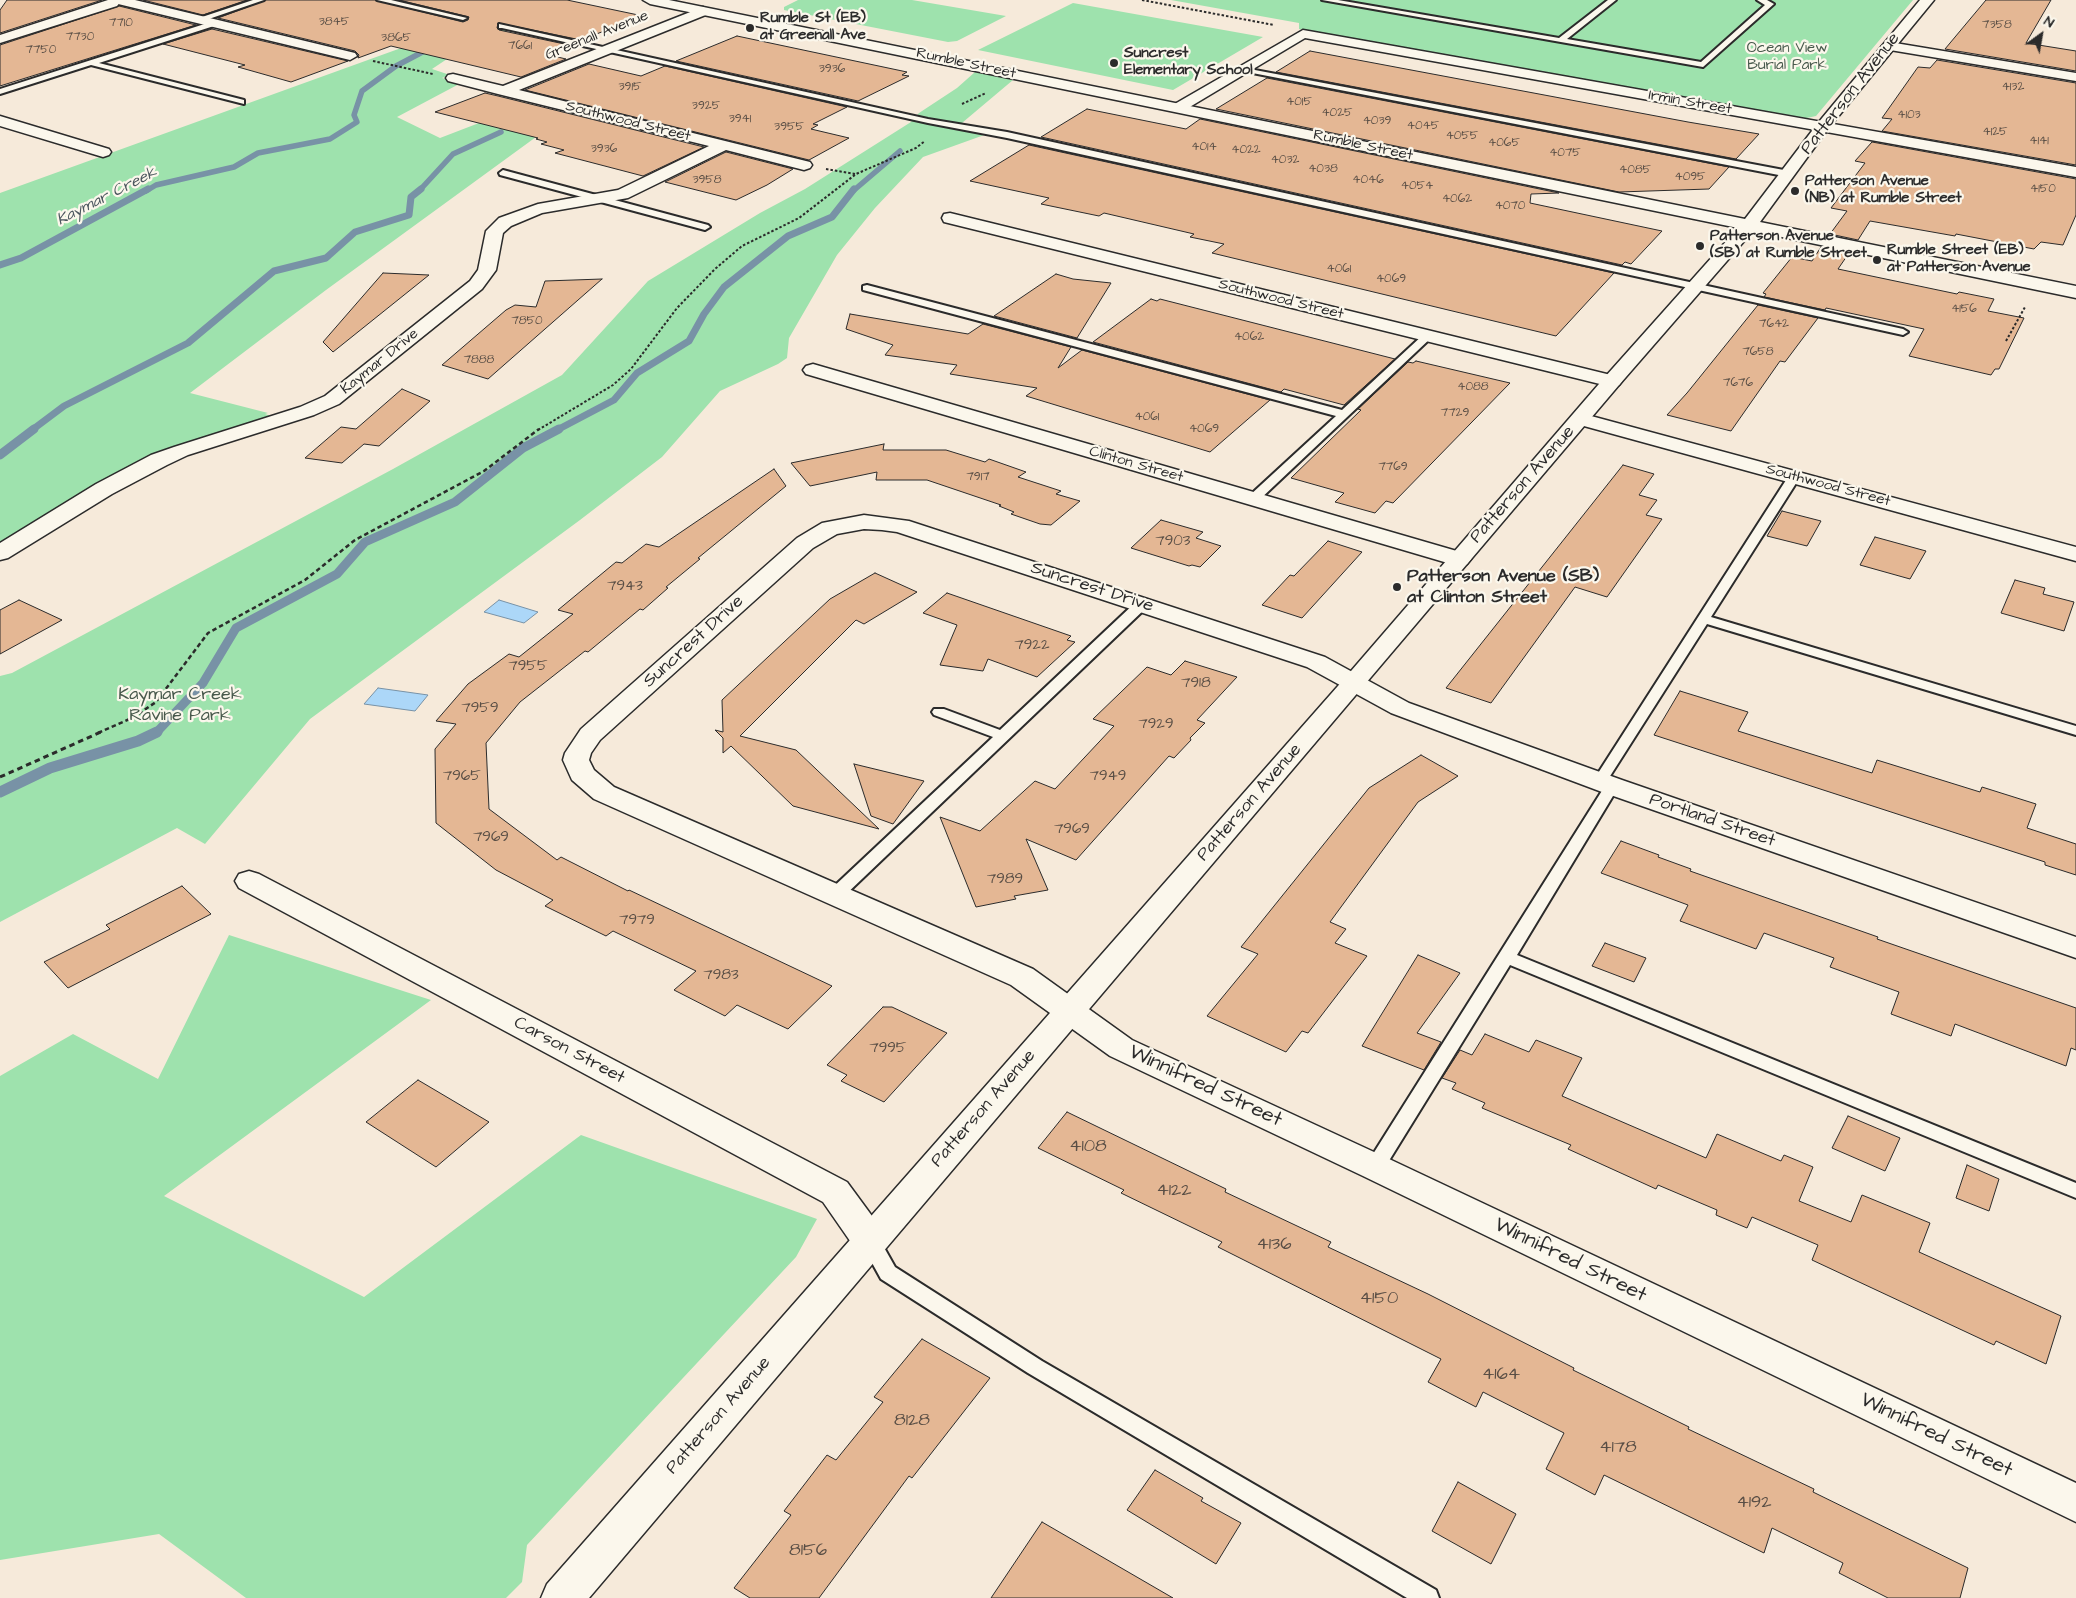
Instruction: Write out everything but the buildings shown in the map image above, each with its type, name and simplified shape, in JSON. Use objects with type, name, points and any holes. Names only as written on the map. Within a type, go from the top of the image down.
[{"type":"street","points":[[0,29],[104,0]]},
{"type":"street","points":[[0,39],[112,3],[115,0]]},
{"type":"street","points":[[119,0],[350,56]]},
{"type":"street","name":"Rumble Street","points":[[650,0],[2076,292]]},
{"type":"street","name":"Patterson Avenue","points":[[562,1598],[1612,381],[1749,225],[1789,174],[1823,126],[1926,0]]},
{"type":"street","name":"Greenall Avenue","points":[[503,91],[703,11]]},
{"type":"street","points":[[1178,108],[1242,68],[1303,34]]},
{"type":"street","name":"Irmin Street","points":[[1303,34],[2076,172]]},
{"type":"street","points":[[1888,46],[2076,77]]},
{"type":"street","name":"Southwood Street","points":[[453,78],[804,165]]},
{"type":"street","points":[[0,121],[103,152]]},
{"type":"street","name":"Kaymar Drive","points":[[0,553],[104,488],[159,460],[180,451],[307,412],[332,400],[476,285],[487,270],[495,231],[500,225],[514,217],[538,209],[602,199],[628,192],[724,145]]},
{"type":"street","name":"Southwood Street","points":[[950,218],[1612,381]]},
{"type":"street","name":"Clinton Street","points":[[813,370],[1459,559]]},
{"type":"street","name":"Southwood Street","points":[[1580,419],[2076,554]]},
{"type":"street","name":"Suncrest Drive","points":[[1069,1012],[1022,977],[604,793],[582,774],[576,760],[578,753],[590,735],[797,550],[830,528],[864,522],[901,526],[1142,604],[1316,662],[1354,682]]},
{"type":"street","name":"Portland Street","points":[[1354,682],[1400,708],[1606,784],[2076,948]]},
{"type":"street","name":"Carson Street","points":[[249,881],[836,1192],[870,1241]]},
{"type":"street","name":"Winnifred Street","points":[[1069,1012],[1121,1048],[1375,1167],[2076,1503]]},
{"type":"lane","points":[[198,19],[260,0]]},
{"type":"lane","points":[[382,0],[463,18]]},
{"type":"lane","points":[[1326,0],[1703,65],[1770,4],[1761,0]]},
{"type":"lane","points":[[1560,41],[1612,0]]},
{"type":"lane","points":[[0,92],[214,23]]},
{"type":"lane","points":[[502,26],[928,121],[1007,134],[1903,332]]},
{"type":"lane","points":[[92,62],[241,102]]},
{"type":"lane","points":[[1242,68],[1789,174]]},
{"type":"lane","points":[[503,173],[705,227]]},
{"type":"lane","points":[[867,288],[1342,414]]},
{"type":"lane","points":[[1253,499],[1342,414],[1428,336]]},
{"type":"lane","points":[[1375,1167],[1508,958],[1606,784],[1704,619],[1794,477]]},
{"type":"lane","points":[[835,895],[1142,604]]},
{"type":"lane","points":[[1704,619],[2076,731]]},
{"type":"lane","points":[[939,712],[1002,736]]},
{"type":"lane","points":[[1508,958],[2076,1191]]},
{"type":"lane","points":[[870,1241],[888,1273],[1010,1351],[1428,1598]]},
{"type":"path","points":[[1142,0],[1281,26],[1294,29],[1303,34]]},
{"type":"path","points":[[396,66],[453,78]]},
{"type":"path","points":[[0,777],[134,717],[156,702],[208,633],[305,580],[355,540],[484,471],[542,427],[613,384],[631,369],[677,308],[715,269],[742,246],[799,218],[856,174],[916,148],[926,141],[919,137],[928,129],[925,123],[928,121],[1020,75]]},
{"type":"path","points":[[804,165],[856,174]]},
{"type":"path","points":[[2006,341],[2028,301]]},
{"type":"green space","points":[[798,0],[912,0],[1006,16],[957,41],[948,42],[784,10],[784,7]]},
{"type":"green space","name":"Ocean View Burial Park","points":[[1171,0],[1913,0],[1816,116],[1802,119],[1299,29],[1299,23]]},
{"type":"green space","points":[[1073,3],[1263,37],[1173,90],[978,50]]},
{"type":"green space","points":[[509,9],[505,37],[447,59],[432,69],[450,75],[442,78],[461,83],[397,117],[440,138],[505,113],[547,129],[326,290],[190,393],[268,413],[265,414],[274,417],[185,443],[150,457],[93,486],[0,543],[0,193]]},
{"type":"green space","name":"Kaymar Creek Ravine Park","points":[[975,72],[1013,80],[956,128],[987,134],[923,157],[875,208],[837,255],[789,338],[787,358],[720,391],[662,457],[580,520],[310,719],[205,844],[177,828],[0,922],[0,676],[12,673],[393,469],[562,375],[648,281],[760,213],[805,189],[911,122],[919,113],[957,88]]},
{"type":"green space","points":[[229,935],[431,1000],[164,1196],[364,1297],[581,1135],[817,1219],[796,1257],[527,1545],[522,1582],[506,1598],[246,1598],[159,1534],[0,1560],[0,1076],[73,1034],[158,1079]]},
{"type":"water","points":[[499,600],[538,612],[524,623],[484,612]]},
{"type":"water","points":[[378,688],[428,695],[415,711],[364,704]]},
{"type":"waterway","name":"Kaymar Creek","points":[[146,191],[156,185],[234,167],[258,153],[330,139],[357,122],[354,115],[362,91],[396,66],[432,47]]},
{"type":"waterway","points":[[420,189],[453,154],[501,132]]},
{"type":"waterway","points":[[853,191],[900,151]]},
{"type":"waterway","name":"Kaymar Creek","points":[[0,265],[21,258],[148,189]]},
{"type":"waterway","points":[[32,430],[64,406],[188,343],[274,271],[326,258],[355,232],[409,215],[411,197],[420,189]]},
{"type":"waterway","points":[[557,430],[614,400],[637,373],[689,341],[704,314],[724,287],[788,236],[832,217],[854,189]]},
{"type":"waterway","points":[[0,455],[34,429]]},
{"type":"waterway","points":[[157,732],[203,683],[236,628],[337,574],[365,542],[455,502],[523,448],[559,429]]},
{"type":"waterway","points":[[0,792],[50,768],[138,741],[157,732]]},
{"type":"place","name":"Rumble St (EB) at Greenall Ave","points":[[750,28]]},
{"type":"place","name":"Suncrest Elementary School","points":[[1114,63]]},
{"type":"place","name":"Patterson Avenue (NB) at Rumble Street","points":[[1795,191]]},
{"type":"place","name":"Patterson Avenue (SB) at Rumble Street","points":[[1700,246]]},
{"type":"place","name":"Rumble Street (EB) at Patterson Avenue","points":[[1877,260]]},
{"type":"place","name":"Patterson Avenue (SB) at Clinton Street","points":[[1397,587]]}]
